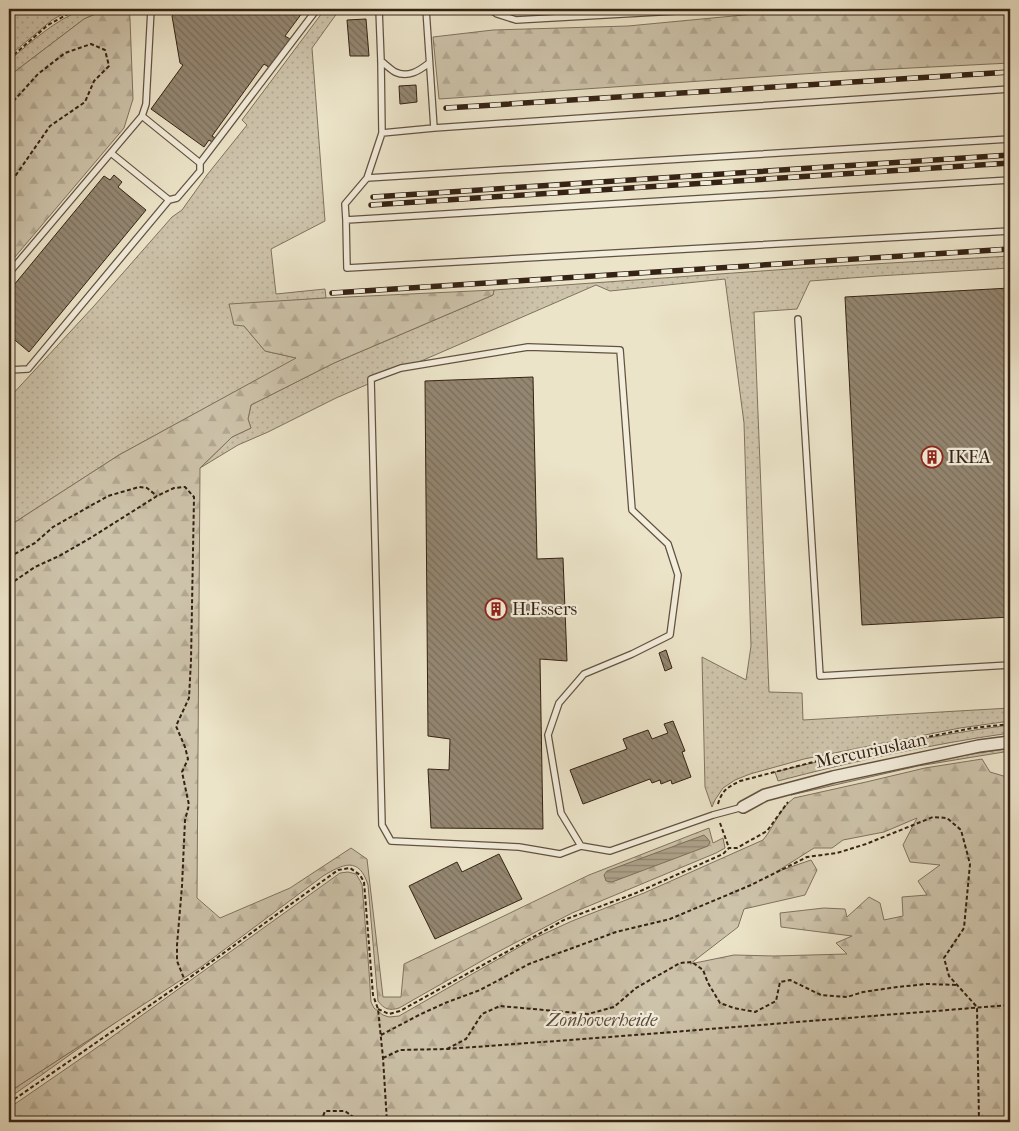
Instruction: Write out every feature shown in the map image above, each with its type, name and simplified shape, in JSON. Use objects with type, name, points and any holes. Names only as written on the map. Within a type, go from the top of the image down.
[{"type":"street","name":"Mercuriuslaan","points":[[742,807],[765,795],[833,776],[979,746],[1010,742]]},
{"type":"lane","points":[[9,273],[142,116],[146,104],[152,9]]},
{"type":"lane","points":[[9,370],[28,369],[169,200],[177,198],[200,171],[200,163],[317,9]]},
{"type":"lane","points":[[379,9],[382,61],[382,133],[367,178],[345,204],[347,268],[1010,231]]},
{"type":"lane","points":[[426,9],[434,128]]},
{"type":"lane","points":[[490,9],[497,14],[516,20],[712,9]]},
{"type":"lane","points":[[382,61],[395,72],[410,75],[421,70],[429,63]]},
{"type":"lane","points":[[382,133],[1010,89]]},
{"type":"lane","points":[[142,116],[200,163]]},
{"type":"lane","points":[[367,178],[1010,139]]},
{"type":"lane","points":[[111,152],[169,200]]},
{"type":"lane","points":[[346,220],[1010,180]]},
{"type":"lane","points":[[798,319],[820,676],[1010,665]]},
{"type":"lane","points":[[581,846],[561,813],[549,744],[548,735],[559,704],[584,674],[632,654],[670,635],[678,575],[668,544],[632,510],[620,350],[528,347],[401,368],[371,379],[382,825],[391,841],[519,847],[560,854],[581,846],[610,851],[742,807]]},
{"type":"path","points":[[9,59],[48,25],[77,9]]},
{"type":"path","points":[[9,106],[38,74],[65,53],[91,44],[105,50],[109,66],[94,81],[85,102],[50,126],[9,185]]},
{"type":"path","points":[[9,557],[35,543],[53,527],[108,496],[139,487],[147,488],[157,496]]},
{"type":"path","points":[[9,586],[35,567],[92,537],[157,496],[174,488],[185,488],[194,497],[189,698],[176,726],[185,746],[188,759],[182,772],[189,805],[184,820],[177,953],[177,961],[186,981]]},
{"type":"path","points":[[9,580],[13,582]]},
{"type":"path","points":[[378,1009],[389,1014],[400,1011],[564,920],[636,893],[723,854],[729,848],[737,848],[767,832],[792,796]]},
{"type":"path","points":[[381,1035],[445,1002],[480,990],[529,964],[616,932],[670,919],[751,885],[807,857],[837,853],[866,844],[933,817],[947,818],[961,830],[970,864],[964,928],[944,958],[949,976],[978,1007],[979,1122]]},
{"type":"path","points":[[9,1103],[186,981],[338,870],[350,868],[360,875],[364,882],[373,995],[378,1009],[381,1035],[387,1121],[360,1122],[345,1111],[325,1111],[321,1122]]},
{"type":"path","points":[[447,1049],[466,1039],[482,1014],[500,1006],[588,1014],[614,1007],[636,988],[680,963],[692,962],[703,970],[708,983],[720,1003],[755,1012],[776,1001],[780,982],[790,980],[821,995],[847,997],[864,992],[897,987],[927,984],[958,985]]},
{"type":"path","points":[[383,1058],[400,1050],[447,1049],[610,1038],[1010,1005]]},
{"type":"green space","points":[[15,9],[72,9],[52,20],[9,56],[9,12]]},
{"type":"green space","points":[[84,9],[107,9],[84,19],[9,76],[9,61],[54,25]]},
{"type":"green space","points":[[107,9],[129,9],[133,99],[124,128],[9,264],[9,76],[84,19]]},
{"type":"green space","points":[[325,9],[340,9],[312,48],[325,221],[271,249],[276,294],[325,289],[326,298],[229,305],[265,351],[297,358],[119,455],[9,526],[9,398],[94,306],[172,217],[182,210],[247,125],[242,120]]},
{"type":"green space","points":[[807,9],[1009,9],[1010,63],[832,72],[439,99],[433,37],[493,30],[628,26]]},
{"type":"green space","points":[[1010,256],[1010,268],[810,281],[797,309],[754,312],[769,692],[802,693],[803,720],[1010,708],[1010,721],[960,728],[804,759],[750,774],[735,780],[723,788],[712,807],[705,787],[702,657],[746,680],[751,646],[744,423],[725,279],[610,291],[596,285],[336,398],[238,445],[200,468],[232,437],[251,428],[248,419],[251,405],[334,363],[493,295],[494,290],[804,268]]},
{"type":"green space","points":[[494,290],[493,295],[334,363],[251,405],[248,419],[251,428],[232,437],[200,468],[197,898],[220,918],[290,888],[351,848],[367,859],[383,997],[401,997],[404,964],[589,875],[709,828],[713,843],[723,838],[725,848],[572,913],[492,955],[399,1008],[392,1009],[385,1008],[378,1001],[368,885],[360,870],[355,866],[350,865],[337,868],[323,876],[201,967],[9,1092],[9,526],[119,455],[296,358],[265,351],[244,326],[234,325],[229,304]]},
{"type":"green space","points":[[1010,725],[1010,733],[893,754],[778,781],[775,772],[892,745]]},
{"type":"green space","points":[[1010,748],[1010,751],[918,766],[791,795],[798,791],[917,763]]},
{"type":"green space","name":"Zonhoverheide","points":[[982,759],[990,772],[1010,778],[1010,1122],[9,1122],[9,1108],[102,1044],[340,873],[356,874],[362,884],[371,1002],[374,1008],[383,1015],[389,1017],[399,1016],[535,938],[572,921],[644,893],[763,840],[784,807],[794,798],[925,768]],"holes":[[[917,818],[903,845],[910,862],[940,865],[918,881],[927,895],[902,897],[903,916],[884,920],[880,903],[869,897],[847,917],[845,909],[824,908],[780,913],[781,927],[852,936],[836,943],[847,954],[734,955],[690,964],[738,927],[744,909],[805,895],[817,870],[811,860],[776,872],[814,848],[832,848],[843,840],[884,832]]]},
{"type":"green space","points":[[116,1022],[9,1098],[9,1092]]},
{"type":"shaded area","points":[[704,835],[710,842],[708,846],[612,882],[606,881],[604,875],[607,871]]},
{"type":"building","points":[[195,9],[254,9],[261,14],[264,9],[305,9],[285,36],[290,39],[270,68],[264,64],[212,136],[215,138],[212,142],[209,140],[204,147],[151,109],[183,65],[180,63],[172,16],[175,12]]},
{"type":"building","points":[[366,19],[369,56],[350,56],[347,20]]},
{"type":"building","points":[[416,85],[417,102],[400,104],[399,86]]},
{"type":"building","points":[[114,175],[122,182],[118,187],[146,210],[29,352],[9,335],[9,291],[104,176],[110,180]]},
{"type":"building","name":"IKEA","points":[[1010,288],[1010,617],[862,625],[845,297]]},
{"type":"building","name":"H.Essers","points":[[533,377],[537,559],[563,558],[567,661],[540,659],[543,829],[431,828],[428,769],[449,770],[450,739],[428,736],[425,381]]},
{"type":"building","points":[[666,650],[672,668],[665,671],[659,653]]},
{"type":"building","points":[[673,721],[685,751],[682,752],[691,777],[672,784],[671,780],[661,784],[660,780],[652,783],[650,779],[583,804],[570,770],[627,749],[623,739],[648,730],[652,739],[668,733],[664,724]]},
{"type":"building","points":[[499,854],[522,899],[435,939],[409,886],[457,862],[462,872]]},
{"type":"railway","points":[[446,108],[1010,72]]},
{"type":"railway","points":[[373,197],[1010,155]]},
{"type":"railway","points":[[371,205],[1010,163]]},
{"type":"railway","points":[[332,293],[1010,249]]},
{"type":"place","name":"IKEA","points":[[932,457]]},
{"type":"place","name":"H.Essers","points":[[496,609]]}]
